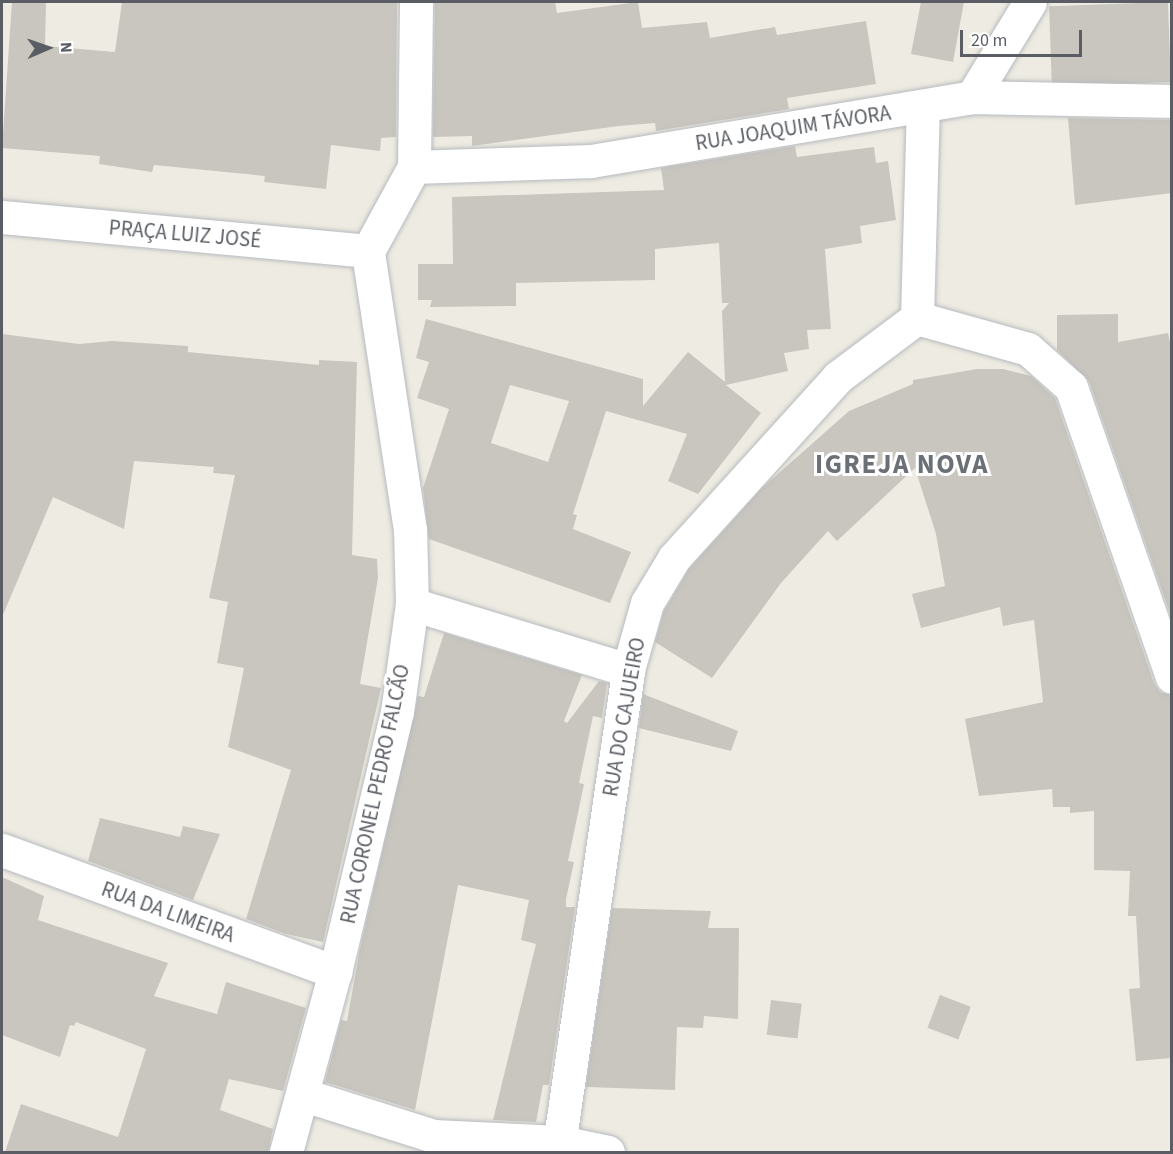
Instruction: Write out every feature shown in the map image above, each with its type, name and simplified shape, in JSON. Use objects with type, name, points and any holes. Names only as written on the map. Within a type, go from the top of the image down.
[{"type":"street","points":[[368,251],[414,167],[416,2]]},
{"type":"street","points":[[972,96],[1030,2]]},
{"type":"street","name":"RUA JOAQUIM TÁVORA","points":[[414,167],[591,161],[972,96],[1172,101]]},
{"type":"street","points":[[923,106],[917,318],[1028,349],[1071,387],[1172,677]]},
{"type":"street","name":"PRAÇA LUIZ JOSÉ","points":[[2,217],[368,251]]},
{"type":"street","name":"RUA CORONEL PEDRO FALCÃO","points":[[286,1152],[304,1095],[397,712],[412,604],[410,530],[368,251]]},
{"type":"street","name":"RUA DO CAJUEIRO","points":[[559,1147],[628,670],[647,603],[674,558],[838,377],[917,318]]},
{"type":"street","points":[[412,604],[628,670]]},
{"type":"street","name":"RUA DA LIMEIRA","points":[[2,850],[335,972]]},
{"type":"street","points":[[304,1095],[434,1136],[608,1152]]},
{"type":"building","points":[[12,2],[46,2],[45,46],[115,52],[122,2],[397,2],[396,137],[381,138],[380,151],[331,145],[326,189],[264,182],[265,176],[154,165],[152,172],[99,164],[100,156],[2,148]]},
{"type":"building","points":[[435,2],[555,2],[557,13],[638,2],[642,28],[707,22],[710,38],[775,27],[777,35],[866,21],[876,84],[787,98],[789,109],[656,131],[655,123],[472,146],[472,136],[433,137]]},
{"type":"building","points":[[921,2],[964,2],[953,62],[911,54]]},
{"type":"building","points":[[1168,2],[1171,82],[1052,86],[1049,6]]},
{"type":"building","points":[[1068,118],[1172,120],[1172,193],[1075,205]]},
{"type":"building","points":[[795,146],[797,157],[874,147],[876,163],[888,161],[896,220],[860,226],[862,243],[825,249],[831,329],[807,330],[809,349],[784,353],[788,371],[726,385],[761,413],[698,494],[668,481],[687,434],[606,411],[573,514],[577,515],[573,529],[631,552],[610,603],[429,539],[423,488],[449,409],[417,398],[429,362],[416,358],[426,319],[643,379],[643,406],[688,352],[725,382],[722,311],[729,303],[722,303],[719,243],[655,249],[655,280],[516,283],[516,306],[430,307],[432,300],[418,300],[418,264],[453,264],[452,197],[664,190],[661,168]],"holes":[[[510,385],[569,401],[548,462],[491,443]]]},
{"type":"building","points":[[1118,314],[1118,342],[1168,333],[1172,352],[1172,619],[1089,381],[1057,350],[1057,315]]},
{"type":"building","points":[[2,334],[79,344],[112,341],[188,346],[188,352],[319,365],[319,360],[357,362],[352,555],[377,559],[378,578],[360,684],[381,688],[323,942],[286,934],[246,919],[291,770],[228,747],[244,668],[217,663],[228,602],[209,598],[235,475],[213,473],[214,467],[134,461],[124,529],[53,497],[2,617]]},
{"type":"building","points":[[977,369],[1003,369],[1031,376],[1055,398],[1154,683],[1160,692],[1172,695],[1172,1058],[1136,1061],[1129,989],[1140,988],[1136,916],[1128,916],[1130,871],[1094,870],[1094,811],[1070,813],[1070,807],[1053,807],[1052,789],[979,796],[965,719],[1043,702],[1034,620],[1003,626],[1000,607],[921,628],[912,594],[945,586],[936,534],[915,468],[837,541],[828,531],[781,583],[712,678],[655,642],[664,611],[689,569],[762,488],[849,411],[913,384],[913,380]]},
{"type":"building","points":[[444,633],[582,675],[564,721],[567,723],[599,681],[607,683],[602,718],[593,716],[579,783],[584,784],[568,861],[574,862],[566,899],[566,907],[575,907],[549,1085],[543,1085],[536,1122],[493,1120],[536,944],[521,940],[529,900],[458,885],[415,1110],[325,1082],[341,1020],[347,1021],[360,949],[418,696],[424,697]]},
{"type":"building","points":[[643,694],[738,731],[731,751],[639,728]]},
{"type":"building","points":[[100,818],[180,837],[183,826],[220,834],[193,900],[88,861]]},
{"type":"building","points":[[2,877],[44,896],[38,920],[168,963],[154,996],[217,1014],[226,982],[306,1008],[283,1091],[229,1079],[220,1110],[273,1129],[268,1152],[5,1152],[21,1104],[118,1137],[146,1049],[76,1022],[74,1026],[70,1025],[60,1057],[2,1035]]},
{"type":"building","points":[[612,908],[711,911],[708,928],[739,928],[738,1019],[704,1016],[703,1028],[677,1027],[675,1090],[586,1087]]},
{"type":"building","points":[[940,995],[971,1007],[958,1040],[927,1028]]},
{"type":"building","points":[[771,1000],[802,1004],[798,1039],[767,1035]]},
{"type":"district","name":"IGREJA NOVA","points":[[902,465]]}]
